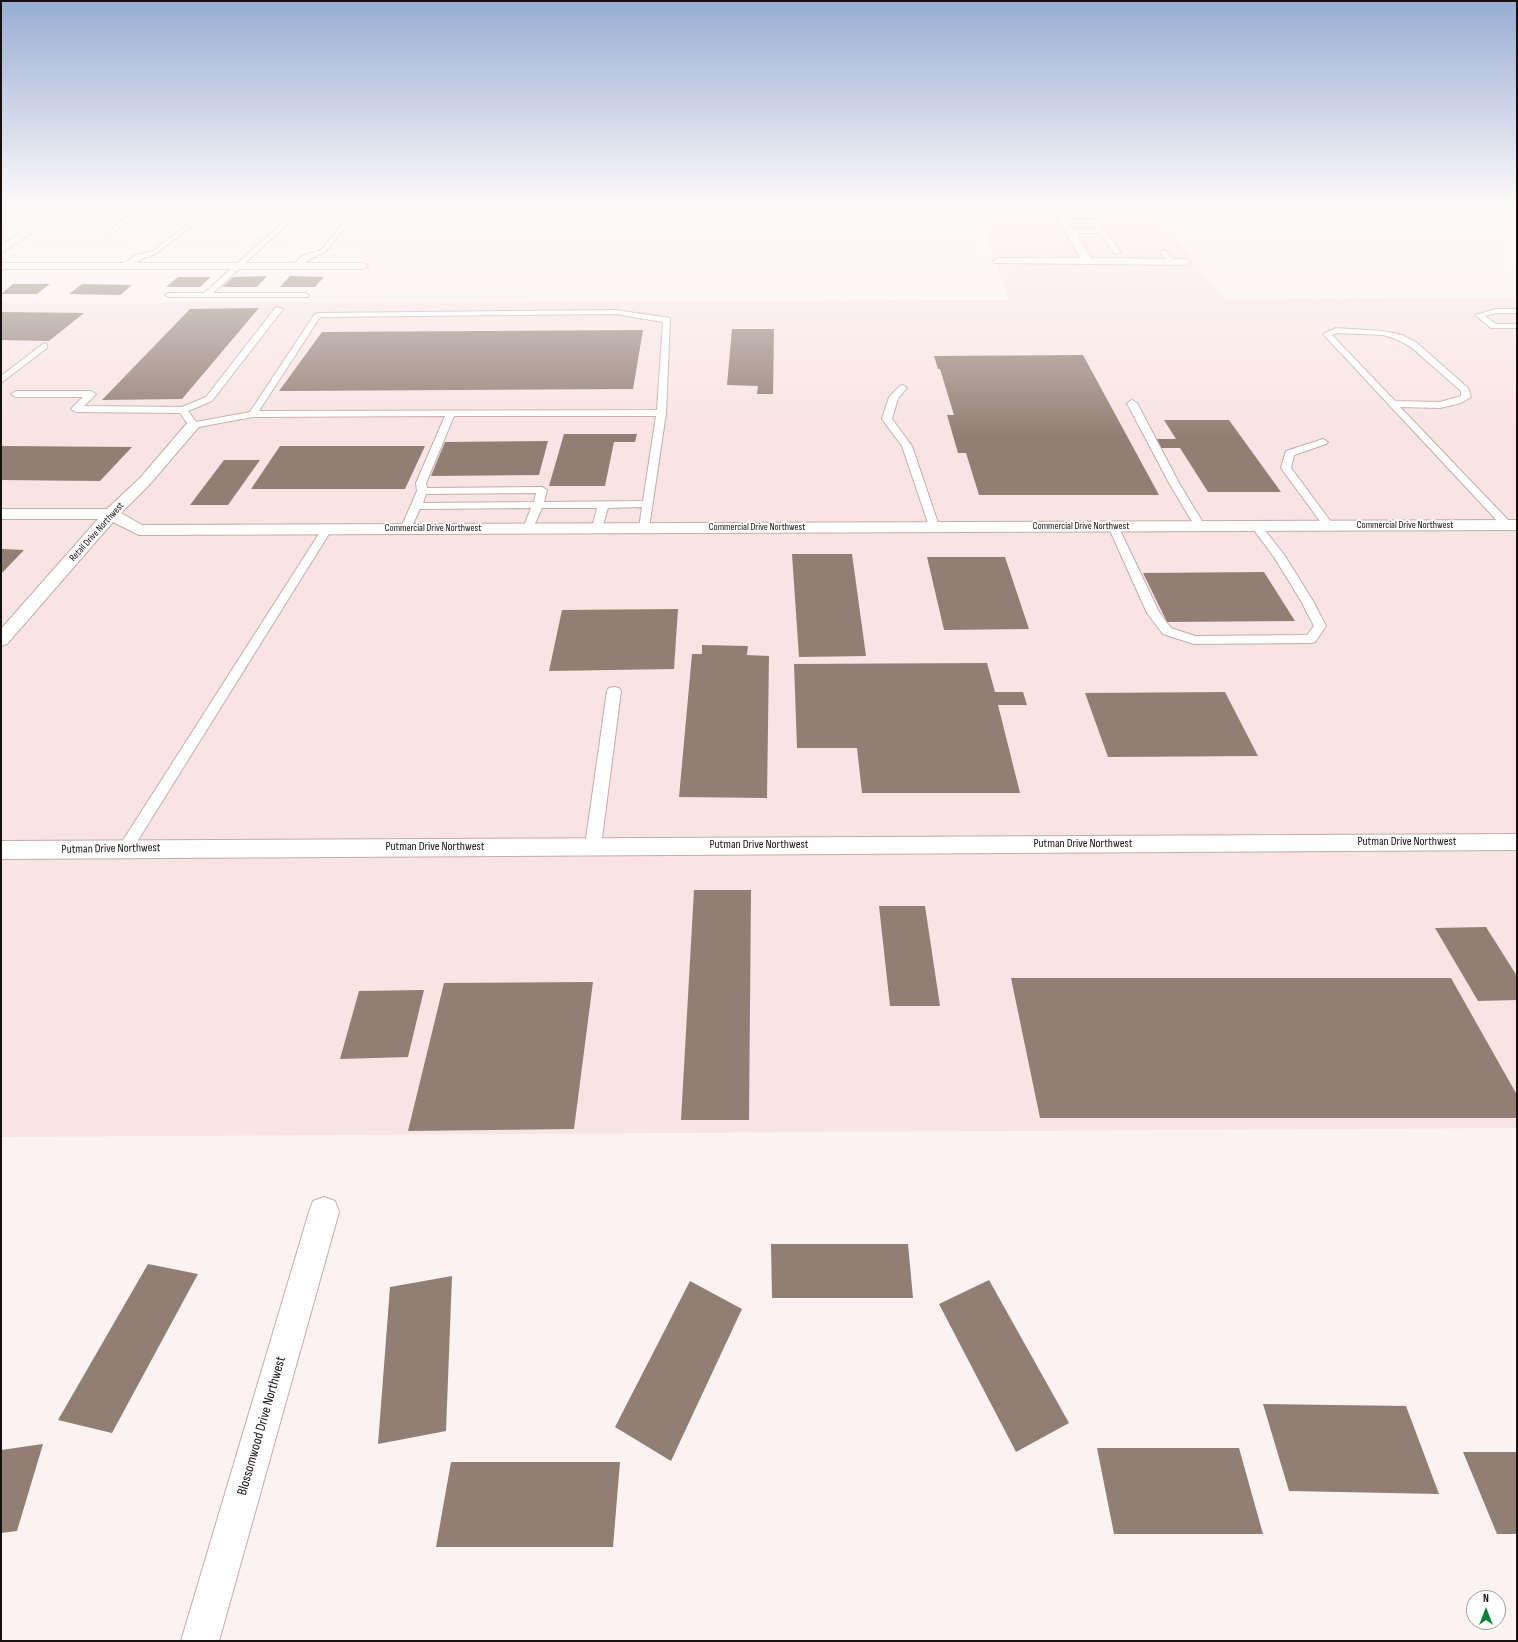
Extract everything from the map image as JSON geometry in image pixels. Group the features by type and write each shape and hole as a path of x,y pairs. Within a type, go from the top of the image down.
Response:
{"street":[{"name":"Retail Drive Northwest","path":"1,640 111,514 145,481 193,425"},
{"name":"Commercial Drive Northwest","path":"1,514 111,514 139,530 1512,525"},
{"name":"Putman Drive Northwest","path":"1,850 1517,842"},
{"name":"Blossomwood Drive Northwest","path":"200,1641 324,1212"}],"lane":[{"path":"206,295 219,284"},
{"path":"169,295 305,295"},
{"path":"16,394 91,394 76,409 183,410 209,398 279,309"},
{"path":"1517,311 1496,311 1479,314 1494,326 1517,326"},
{"path":"253,414 318,316 615,312 667,320 661,413 644,528"},
{"path":"1392,404 1440,405 1458,401 1466,397 1465,390 1424,352 1399,337 1382,333 1349,330 1336,330 1327,334 1392,404 1512,525"},
{"path":"1,380 44,346"},
{"path":"903,388 894,397 888,418 907,446 934,526"},
{"path":"1132,403 1174,483 1200,526"},
{"path":"183,410 193,425 253,414 661,413"},
{"path":"406,528 422,491 421,483 451,413"},
{"path":"1323,442 1289,453 1286,468 1329,526"},
{"path":"422,491 542,490 538,505 528,528"},
{"path":"416,506 648,504"},
{"path":"597,528 603,505"},
{"path":"1113,526 1153,613 1167,631 1194,640 1311,639 1320,626 1280,556 1256,526"},
{"path":"126,849 327,529"},
{"path":"593,846 614,691"}],"shaded area":[{"path":"1004,284 1212,284 1225,299 1517,298 1517,1128 1,1137 1,303 1009,300"}],"building":[{"path":"13,284 50,284 37,294 1,294"},
{"path":"82,284 132,285 120,295 69,294"},
{"path":"170,284 204,284 200,287 166,287"},
{"path":"226,284 260,284 257,287 222,287"},
{"path":"283,284 318,284 315,287 280,287"},
{"path":"259,308 182,399 102,400 190,309"},
{"path":"1,312 84,313 49,341 1,340"},
{"path":"732,329 774,329 773,394 757,394 758,386 727,385"},
{"path":"643,330 633,389 279,391 322,332"},
{"path":"1083,355 1159,495 979,495 966,453 958,453 947,415 954,415 940,369 938,369 934,356"},
{"path":"1164,420 1229,420 1281,492 1208,492 1180,448 1160,448 1155,439 1176,439"},
{"path":"564,434 637,434 635,442 614,442 605,486 549,486"},
{"path":"548,441 539,475 431,476 445,442"},
{"path":"1,446 132,447 100,481 1,480"},
{"path":"280,446 425,446 405,489 251,489"},
{"path":"224,460 260,460 228,505 190,505"},
{"path":"1,549 24,550 1,574"},
{"path":"792,554 852,554 866,656 799,657"},
{"path":"927,557 1005,557 1029,629 944,630"},
{"path":"1264,572 1295,621 1167,622 1143,573"},
{"path":"678,609 674,669 549,671 562,610"},
{"path":"702,645 748,646 747,655 769,656 767,798 679,797 692,654 702,654"},
{"path":"987,663 995,692 1023,692 1027,705 998,705 1020,793 862,793 857,748 797,748 794,664"},
{"path":"1225,692 1258,756 1108,757 1085,693"},
{"path":"694,890 751,890 749,1120 681,1120"},
{"path":"879,906 925,906 940,1006 890,1006"},
{"path":"1486,927 1517,976 1517,1000 1478,1001 1435,928"},
{"path":"1011,978 1451,978 1517,1095 1517,1118 1040,1118"},
{"path":"593,982 574,1129 408,1131 444,983"},
{"path":"424,990 408,1057 340,1059 359,991"},
{"path":"771,1244 908,1244 913,1298 772,1298"},
{"path":"148,1264 198,1274 112,1433 58,1420"},
{"path":"452,1276 446,1431 378,1444 390,1287"},
{"path":"989,1280 1069,1423 1016,1452 939,1304"},
{"path":"690,1281 742,1309 671,1461 615,1427"},
{"path":"1263,1404 1406,1406 1439,1494 1289,1491"},
{"path":"43,1444 17,1531 1,1533 1,1450"},
{"path":"1097,1448 1239,1448 1263,1534 1114,1534"},
{"path":"1463,1452 1517,1452 1517,1534 1497,1534"},
{"path":"451,1462 620,1462 613,1547 436,1547"}]}
